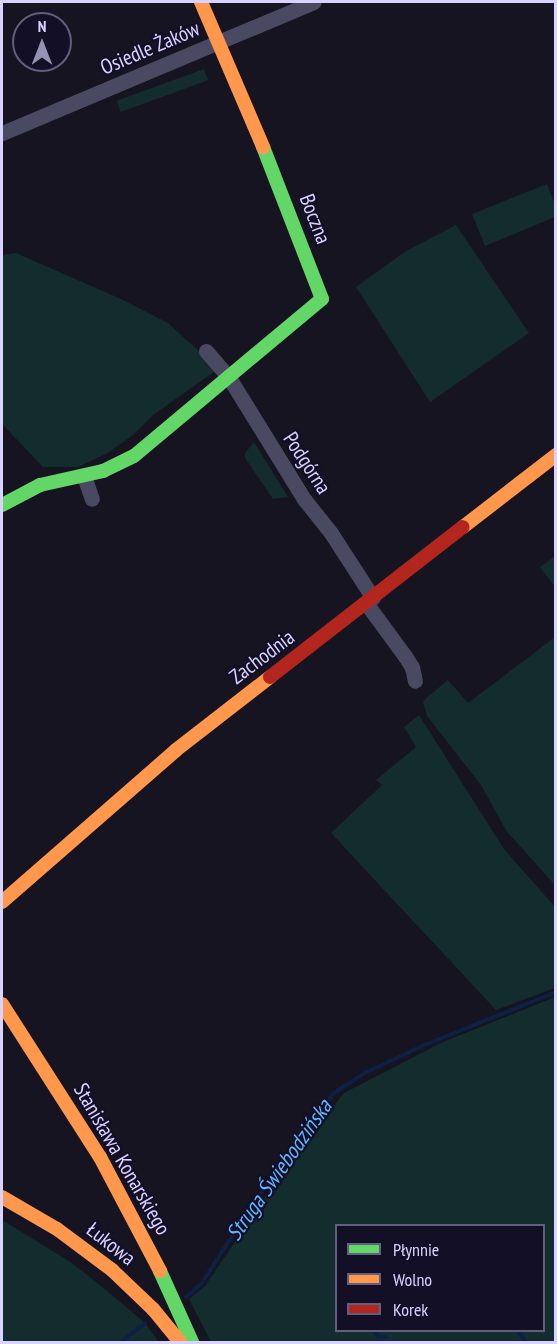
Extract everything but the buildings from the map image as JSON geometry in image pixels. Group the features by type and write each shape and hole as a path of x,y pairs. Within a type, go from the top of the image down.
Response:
{"street":[{"path":"201,2 219,42"},
{"name":"Osiedle Żaków","path":"2,133 314,2"},
{"name":"Boczna","path":"219,42 282,193 322,299 228,376"},
{"name":"Podgórna","path":"206,351 228,376 304,499 331,533 369,601 412,668 415,681"},
{"path":"2,505 40,485 115,467 156,440 228,376"},
{"name":"Zachodnia","path":"2,902 142,778 555,455"},
{"path":"84,476 92,500"},
{"name":"Stanisława Konarskiego","path":"2,1004 100,1156 160,1270 192,1342"},
{"name":"Łukowa","path":"2,1197 57,1229 112,1270 153,1309 180,1342"}],"green space":[{"path":"204,69 208,80 121,112 117,101"},
{"path":"547,184 555,205 555,217 485,246 472,214"},
{"path":"456,225 529,333 430,402 356,287 406,251"},
{"path":"16,253 121,299 168,323 212,363 214,372 153,415 133,435 106,454 78,467 43,467 2,424 2,255"},
{"path":"254,442 288,497 273,499 245,458 245,453"},
{"path":"554,557 556,559 555,587 540,567"},
{"path":"555,637 555,885 507,832 481,785 427,716 423,701 448,680 468,703"},
{"path":"419,715 504,849 555,907 555,988 496,1010 331,833 382,785 376,780 416,747 404,727"},
{"path":"555,997 555,1342 211,1342 189,1299 205,1286 276,1181 344,1093 443,1042"},
{"path":"2,1220 69,1261 100,1285 145,1323 159,1342 2,1342"}],"waterway":[{"name":"Struga Świebodzińska","path":"186,1297 202,1283 250,1208 334,1093 365,1073 422,1046 556,992"},
{"name":"Struga Świebodzińska","path":"121,1342 145,1323"},
{"path":"374,1332 379,1337 386,1337"},
{"path":"518,1332 526,1342"}],"traffic: fast":[{"path":"2,505 40,485 103,471 134,456 322,299 263,147"},
{"path":"160,1271 192,1342"}],"traffic: slow":[{"path":"201,2 263,147"},
{"path":"463,527 556,455"},
{"path":"2,902 176,750 270,677"},
{"path":"2,1004 100,1157 160,1271"},
{"path":"2,1197 57,1229 112,1270 153,1309 180,1342"}],"traffic: jam":[{"path":"270,677 463,527"}]}
